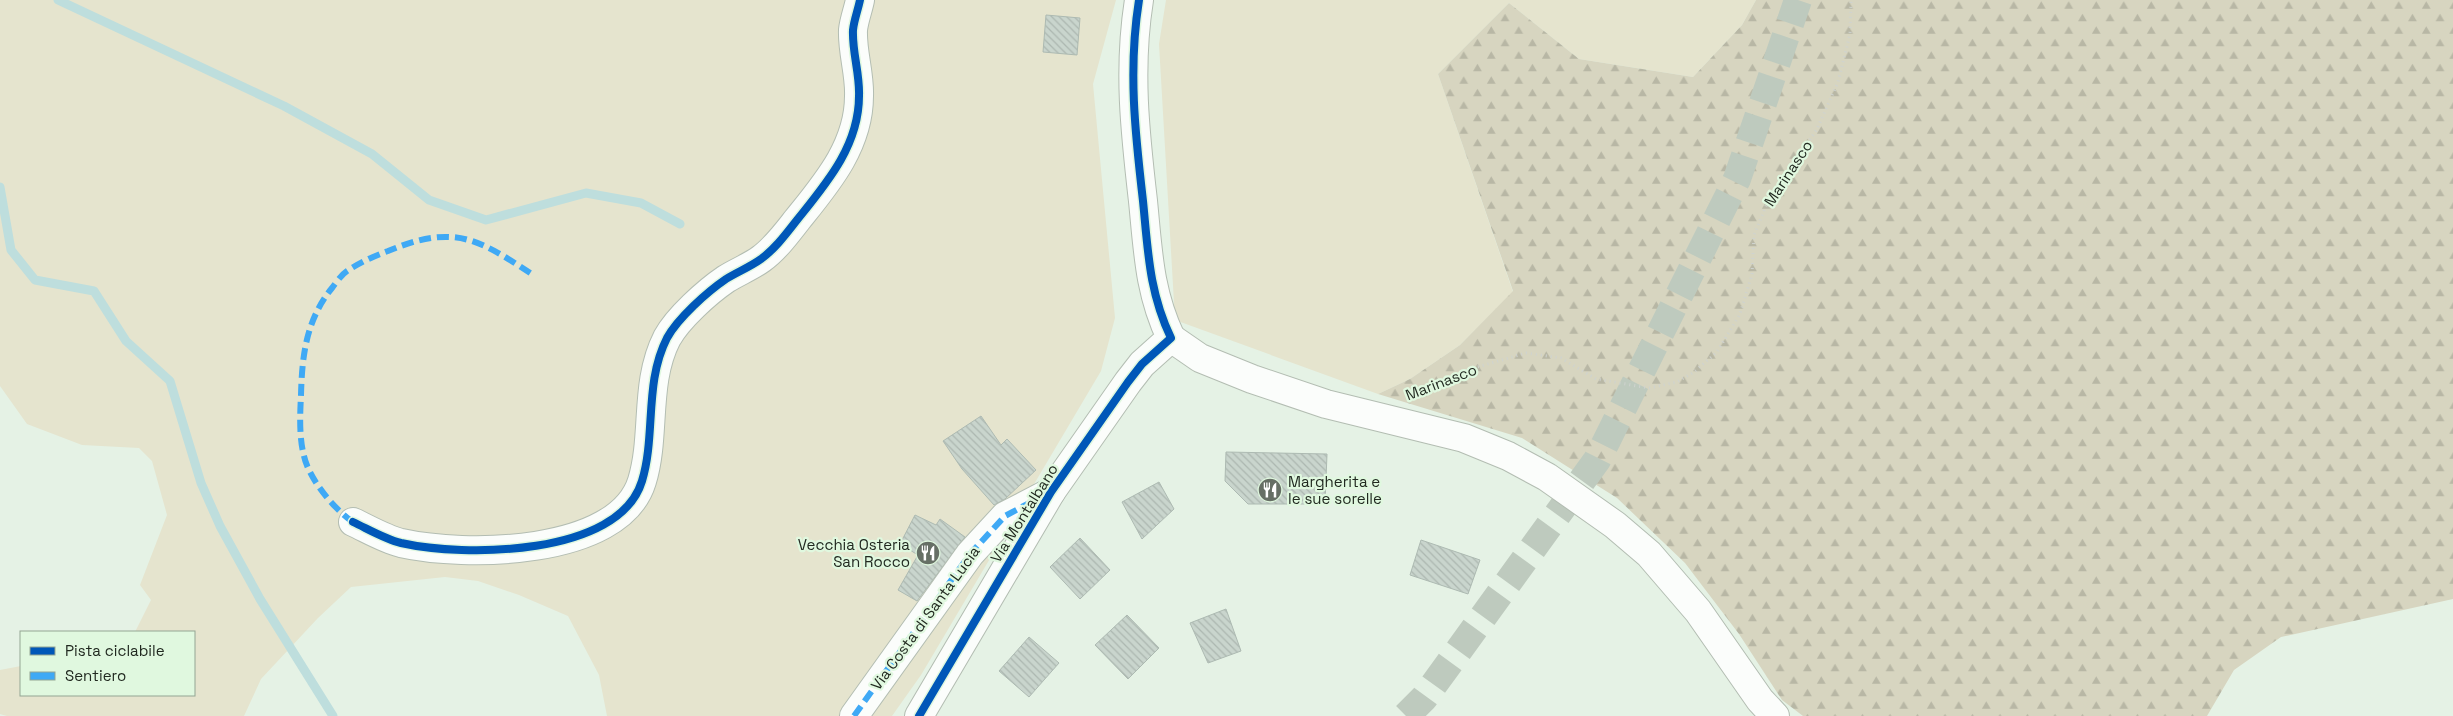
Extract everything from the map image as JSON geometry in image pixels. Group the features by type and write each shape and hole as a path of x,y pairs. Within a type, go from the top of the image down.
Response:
{"street":[{"path":"352,522 400,543 476,551 515,549 554,542 602,527 633,500 642,483 649,452 653,387 659,358 668,337 705,296 726,279 761,259 781,241 839,166 853,131 859,99 853,30 860,0"},
{"path":"1140,0 1133,39 1134,118 1152,285 1160,314 1171,338 1200,358 1252,379 1326,404 1464,438 1508,456 1546,478 1615,525 1650,554 1713,630 1760,700 1775,716"},
{"name":"Via Montalbano","path":"919,716 1051,492 1142,364 1171,338"},
{"name":"Via Costa di Santa Lucia","path":"854,716 970,554 1004,516 1051,492"}],"green space":[{"path":"0,0 1116,0 1093,84 1115,318 1101,371 921,675 892,716 607,716 599,675 568,616 519,595 478,581 445,577 351,587 318,618 261,679 244,716 7,716 0,714 0,670 20,666 20,696 195,696 195,631 136,631 151,600 140,585 167,515 152,461 139,448 82,445 27,424 0,386"},
{"path":"1166,0 1756,0 1742,25 1693,77 1579,59 1509,3 1438,74 1513,292 1460,345 1410,379 1378,394 1175,320 1159,44"},
{"path":"1756,0 2453,0 2453,599 2281,637 2234,670 2207,716 1803,716 1782,700 1739,634 1685,563 1617,498 1522,438 1378,394 1410,379 1460,345 1513,291 1438,74 1509,3 1579,59 1693,77 1742,25"}],"building":[{"path":"1046,15 1080,18 1077,55 1043,52"},
{"path":"981,416 1001,445 1007,439 1036,470 1005,499 994,505 962,469 943,441"},
{"name":"Margherita e le sue sorelle","path":"1226,452 1327,454 1325,504 1248,504 1225,481"},
{"path":"1159,482 1174,509 1142,539 1122,502"},
{"path":"915,515 936,525 940,519 965,537 917,601 898,590 918,555 900,544"},
{"path":"1080,538 1110,570 1080,599 1050,567"},
{"path":"1421,540 1480,560 1468,594 1410,575"},
{"path":"1226,609 1241,651 1208,663 1190,623"},
{"path":"1127,615 1159,648 1128,679 1095,645"},
{"path":"1029,637 1059,663 1029,697 999,671"}],"waterway":[{"path":"58,0 284,106 372,154 429,200 486,220 586,193 641,203 680,224"},
{"path":"0,187 11,250 35,280 94,291 126,341 170,381 201,483 220,526 260,599 333,716"}],"tunnel":[{"path":"1406,716 1424,698 1597,460 1737,179 1798,0"}],"marked path":[{"path":"353,522 323,493 311,474 302,449 300,418 304,352 311,326 323,300 345,273 372,257 411,243 442,237 461,238 483,245 532,274"},
{"path":"854,716 970,554 1005,516 1048,493"}],"cycle path":[{"path":"353,522 401,543 462,550 498,550 536,546 572,538 603,525 628,506 642,481 649,446 655,373 667,338 685,314 710,291 726,279 761,259 776,246 829,178 847,148 858,114 859,88 853,30 860,0"},
{"path":"919,716 1051,492 1142,364 1171,338 1154,288 1148,254 1137,150 1133,76 1139,0"}],"place":[{"name":"Margherita e le sue sorelle","path":"1270,490"},
{"name":"Vecchia Osteria San Rocco","path":"928,553"}]}
